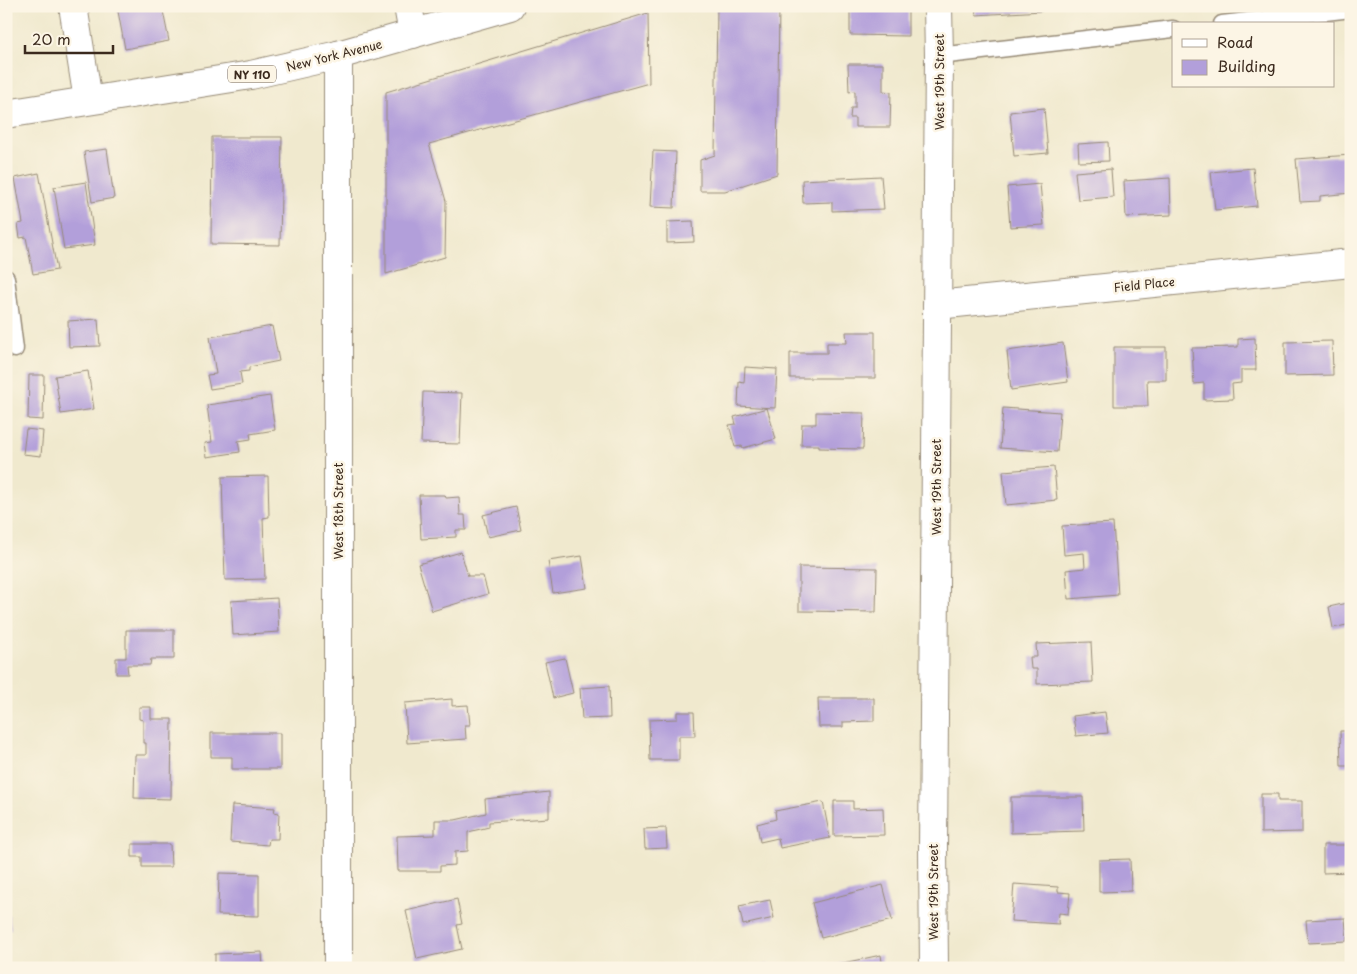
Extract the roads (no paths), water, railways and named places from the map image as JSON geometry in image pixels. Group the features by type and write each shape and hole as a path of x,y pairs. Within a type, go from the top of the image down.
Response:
{"street":[{"path":"73,6 88,100"},
{"path":"408,6 413,34"},
{"name":"New York Avenue","path":"6,114 251,75 338,55 510,6"},
{"name":"West 19th Street","path":"934,968 938,6"},
{"name":"West 18th Street","path":"338,55 338,968"},
{"name":"Field Place","path":"937,305 1351,263"}],"lane":[{"path":"1239,22 1351,9"},
{"path":"939,56 1172,29"},
{"path":"6,278 15,349"}]}
